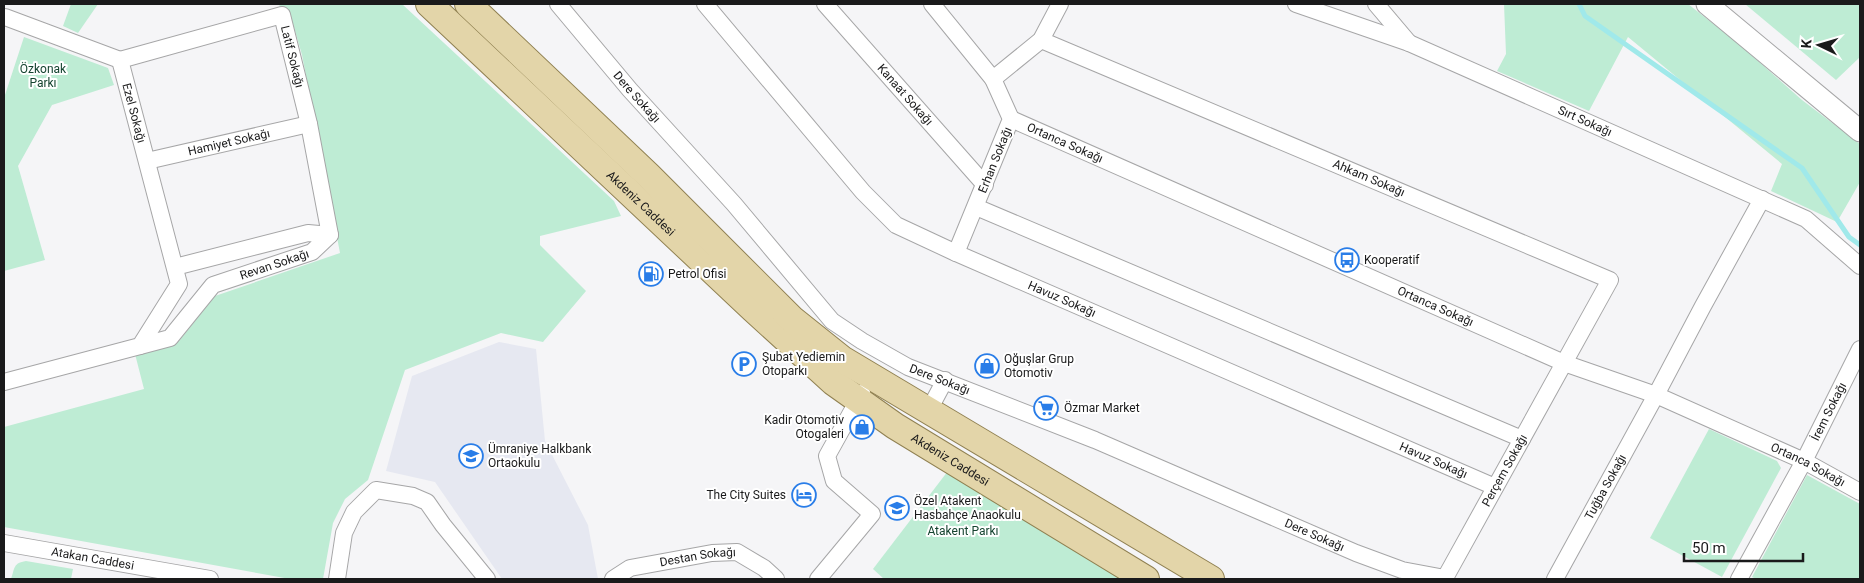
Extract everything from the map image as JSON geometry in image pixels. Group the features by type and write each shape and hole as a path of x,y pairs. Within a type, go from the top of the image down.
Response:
{"main road":[{"name":"Akdeniz Caddesi","path":"429,4 833,382 903,431 1146,579"},
{"name":"Akdeniz Caddesi","path":"468,4 650,176 792,319 842,359 1211,579"}],"street":[{"name":"Dere Sokağı","path":"558,4 630,90 734,204 832,321 862,341 908,367 1095,440 1365,556 1402,570 1445,578"},
{"name":"Havuz Sokağı","path":"705,4 863,192 896,225 956,253 1496,487"},
{"name":"Kanaat Sokağı","path":"825,4 985,185"},
{"path":"932,4 993,78 1041,40 1060,4"},
{"name":"Sırt Sokağı","path":"1296,4 1408,43 1806,219 1860,266"},
{"path":"1376,4 1408,43"},
{"path":"1708,4 1860,131"},
{"path":"6,14 120,60"},
{"name":"Latif Sokağı","path":"120,60 282,15 309,124 330,235"},
{"name":"Ahkam Sokağı","path":"1041,40 1610,280 1564,363"},
{"name":"Ezel Sokağı","path":"120,60 179,284 140,346"},
{"name":"Erhan Sokağı","path":"956,253 1011,119 993,78"},
{"name":"Ortanca Sokağı","path":"1011,119 1564,363 1656,395 1804,461 1860,492"},
{"name":"Hamiyet Sokağı","path":"147,161 309,124"},
{"name":"Tuğba Sokağı","path":"1554,579 1762,199"},
{"path":"976,207 1522,439"},
{"name":"Revan Sokağı","path":"175,267 308,233 330,235"},
{"name":"Revan Sokağı","path":"4,382 170,338 214,284 312,252 330,235"},
{"name":"İrem Sokağı","path":"1739,579 1804,461 1860,349"},
{"name":"Perçem Sokağı","path":"1445,578 1564,363"},
{"path":"818,579 872,514 834,482 827,456 872,376"},
{"path":"929,410 945,380"},
{"path":"337,579 344,533 354,512 376,490 413,496 426,502 487,579"},
{"name":"Atakan Caddesi","path":"4,544 210,579"},
{"name":"Destan Sokağı","path":"613,579 712,553 736,552 764,568 776,579"}],"shaded area":[{"name":"Ümraniye Halkbank Ortaokulu","path":"499,342 536,349 545,441 588,525 598,579 502,579 435,482 386,471 412,376"}],"green space":[{"path":"71,4 98,4 78,33 63,26"},
{"path":"279,4 402,4 614,201 621,216 540,236 540,245 586,291 543,342 501,333 405,370 368,480 345,499 333,523 323,579 290,579 4,527 4,427 144,389 135,354 179,341 215,296 340,253 302,55 289,10 280,7"},
{"path":"1504,4 1688,4 1739,44 1802,100 1860,144 1860,182 1837,222 1771,191 1782,164 1628,37 1589,111 1497,71 1506,54"},
{"path":"1745,4 1860,4 1860,57 1836,80"},
{"name":"Özkonak Parkı","path":"24,37 108,68 114,85 52,105 18,166 45,260 4,271 4,98"},
{"path":"1709,429 1777,461 1781,468 1722,577 1650,538"},
{"name":"Atakent Parkı","path":"951,467 1137,579 884,579 873,569"},
{"path":"1807,475 1860,504 1860,579 1756,579 1752,577"},
{"path":"26,561 73,569 71,579 11,579 17,565"}],"waterway":[{"path":"1579,4 1585,16 1802,168 1849,237 1860,245"}],"place":[{"name":"Kooperatif","path":"1347,260"},
{"name":"Petrol Ofisi","path":"651,274"},
{"name":"Şubat Yediemin Otoparkı","path":"744,364"},
{"name":"Oğuşlar Grup Otomotiv","path":"987,366"},
{"name":"Özmar Market","path":"1046,408"},
{"name":"Kadir Otomotiv Otogaleri","path":"862,427"},
{"name":"Ümraniye Halkbank Ortaokulu","path":"471,456"},
{"name":"The City Suites","path":"804,495"},
{"name":"Özel Atakent Hasbahçe Anaokulu","path":"897,508"}]}
